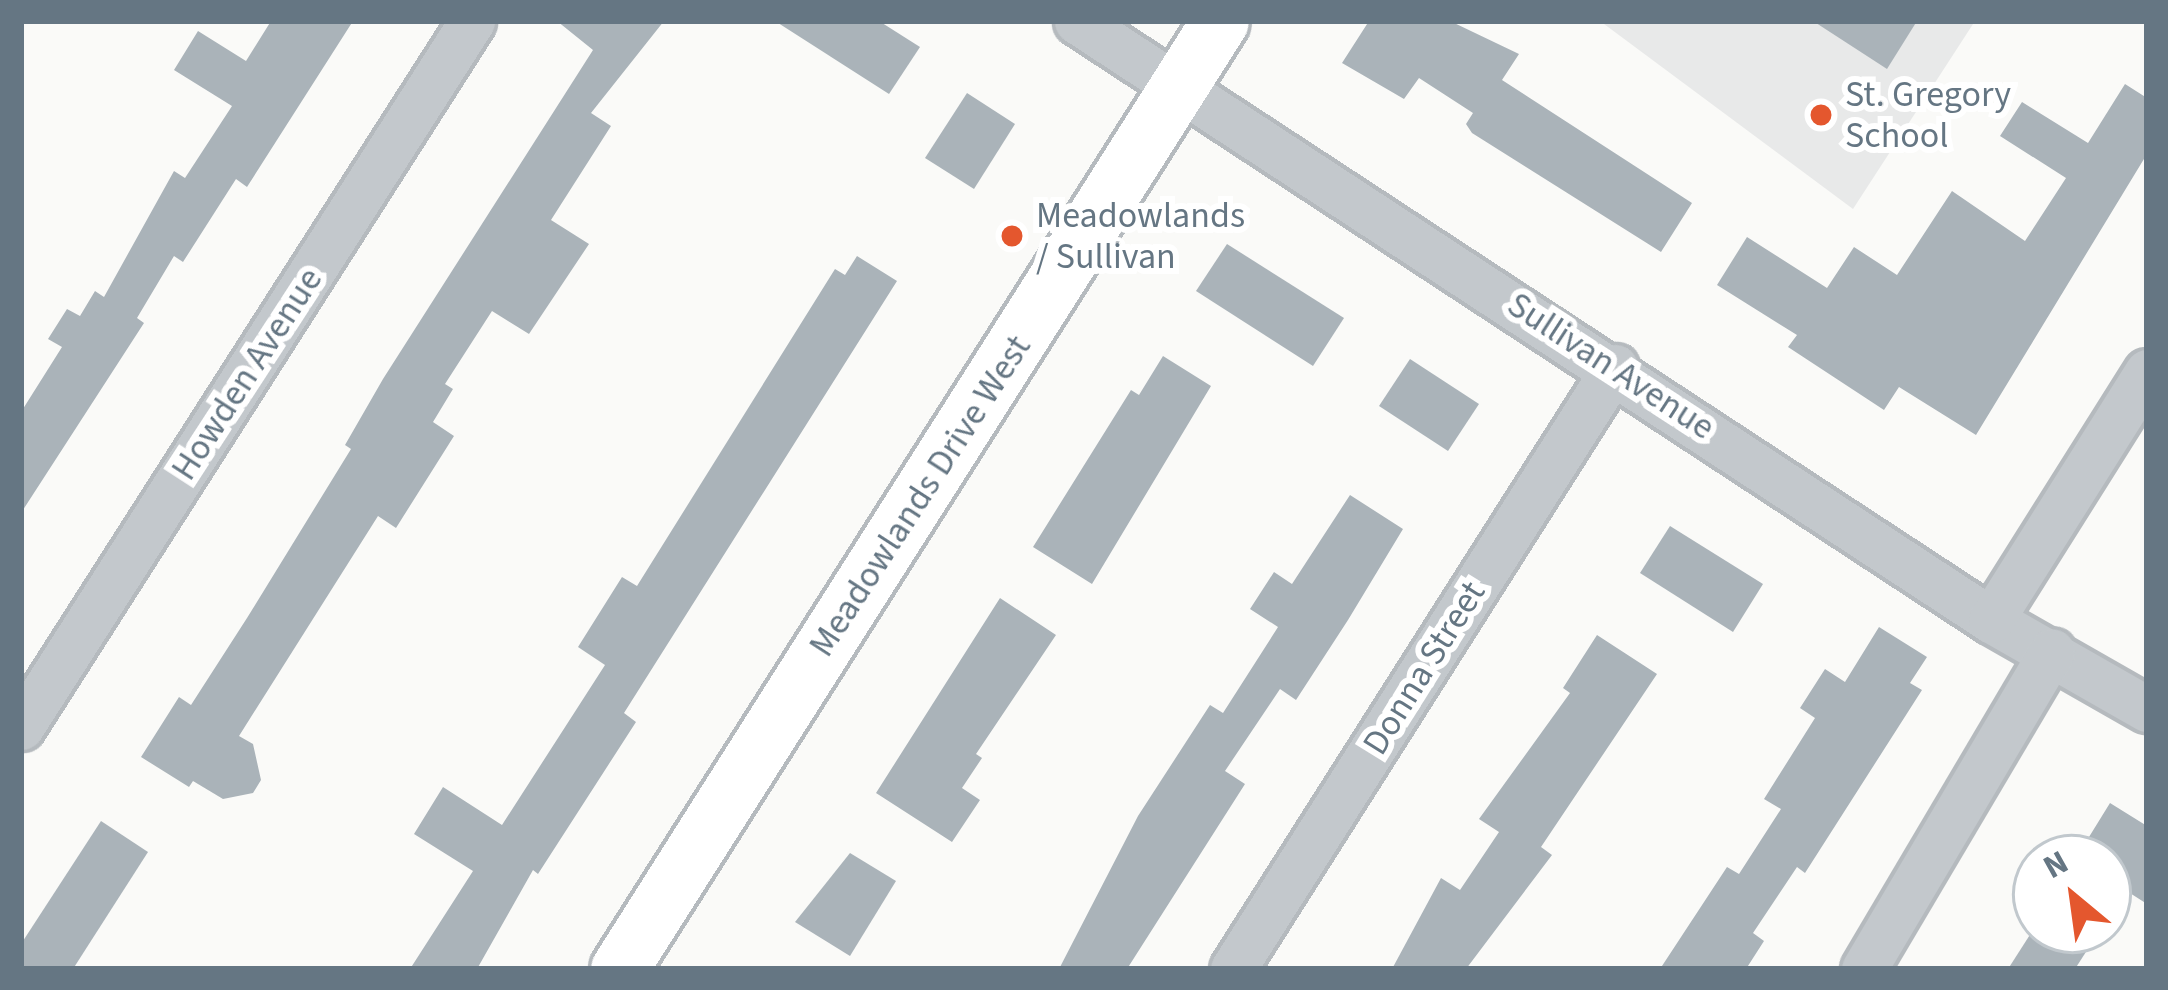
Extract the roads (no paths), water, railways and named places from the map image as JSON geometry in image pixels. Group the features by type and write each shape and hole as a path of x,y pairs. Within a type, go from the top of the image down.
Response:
{"main road":[{"name":"Meadowlands Drive West","path":"619,969 1220,21"}],"street":[{"name":"Howden Avenue","path":"21,727 472,21"},
{"name":"Sullivan Avenue","path":"1077,21 1615,367 1990,620 2052,651 2147,709"},
{"name":"Donna Street","path":"1233,969 1615,367"},
{"path":"1990,620 2147,372"},
{"path":"1864,969 2052,651"}],"place":[{"name":"St. Gregory School","path":"1821,115"},
{"name":"Meadowlands / Sullivan","path":"1012,236"}]}
